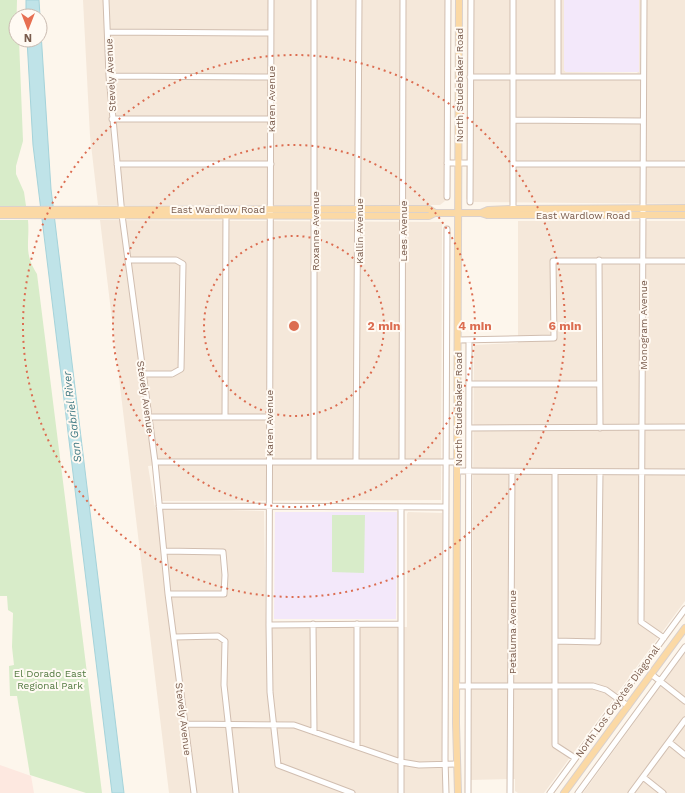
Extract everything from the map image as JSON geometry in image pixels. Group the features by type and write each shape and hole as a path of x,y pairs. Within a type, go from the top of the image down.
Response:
{"main road":[{"name":"North Studebaker Road","path":"458,793 456,764 459,0"},
{"name":"East Wardlow Road","path":"0,215 22,213 122,212 403,212 429,209 435,213 458,213 513,208 685,208"},
{"name":"East Wardlow Road","path":"0,210 22,213"},
{"name":"East Wardlow Road","path":"481,212 487,215 685,216"},
{"name":"North Los Coyotes Diagonal","path":"564,793 685,628"}],"street":[{"name":"Stevely Avenue","path":"106,0 112,119 122,212 155,462 168,594 175,637 184,724 194,793"},
{"name":"Karen Avenue","path":"271,0 269,417 270,692 278,765 352,793"},
{"name":"Roxanne Avenue","path":"314,0 314,462"},
{"name":"Kallin Avenue","path":"356,462 359,212 359,0"},
{"name":"Lees Avenue","path":"402,462 403,0"},
{"name":"North Studebaker Road","path":"447,197 448,0"},
{"name":"North Studebaker Road","path":"470,202 471,0"},
{"path":"513,0 513,215"},
{"path":"558,0 558,77"},
{"name":"Monogram Avenue","path":"644,0 643,472 641,622 664,638"},
{"path":"108,32 271,33"},
{"path":"109,76 270,76"},
{"path":"470,77 643,77"},
{"path":"112,119 271,119"},
{"path":"513,120 643,121"},
{"path":"447,163 470,163"},
{"path":"117,164 271,164"},
{"path":"513,164 685,164"},
{"path":"225,417 226,212"},
{"name":"North Studebaker Road","path":"446,793 447,229"},
{"path":"128,260 176,260 183,264 182,369 177,373 172,374 143,374"},
{"path":"599,260 600,428"},
{"path":"458,340 554,338 553,261 685,261"},
{"name":"North Studebaker Road","path":"468,793 469,340"},
{"path":"469,384 600,384"},
{"path":"149,417 269,417"},
{"path":"469,428 685,427"},
{"path":"155,462 458,462"},
{"path":"458,471 685,472"},
{"name":"Petaluma Avenue","path":"510,793 512,685 512,472"},
{"path":"555,472 555,745 575,758"},
{"path":"555,641 598,642 600,472"},
{"path":"159,506 446,507"},
{"path":"401,507 401,793"},
{"path":"164,551 223,552 225,575 224,594 168,594"},
{"name":"North Los Coyotes Diagonal","path":"550,793 685,609"},
{"path":"313,624 314,732"},
{"path":"357,624 357,746"},
{"path":"269,625 400,624"},
{"path":"175,637 218,636 224,641 224,685 230,725 236,793"},
{"path":"578,793 685,647"},
{"path":"651,674 685,700"},
{"path":"457,686 555,685 600,687 628,706"},
{"path":"631,793 685,720"},
{"path":"184,724 294,725 401,762 419,765 456,764"},
{"path":"669,742 685,755"},
{"path":"643,777 663,793"}],"shaded area":[{"path":"83,0 448,0 450,197 440,205 98,205 90,136"},
{"path":"467,0 564,0 564,70 566,72 637,73 639,71 639,0 685,0 685,204 475,202 466,199"},
{"path":"564,0 639,0 639,72 566,72 564,70"},
{"path":"100,220 442,222 441,500 162,501 158,465 148,466 155,508 264,511 266,627 407,627 407,514 408,512 442,513 445,793 169,793"},
{"path":"518,221 685,221 685,601 544,793 518,793 515,791 515,779 471,780 474,345 518,343"},
{"path":"275,512 397,512 396,619 274,619"},
{"path":"685,653 685,793 583,793 668,676"},
{"path":"0,765 31,776 34,793 0,793"}],"green space":[{"path":"0,0 17,0 17,8 8,8 8,48 19,48 23,141 16,166 16,174 24,192 26,206 0,206"},
{"name":"El Dorado East Regional Park","path":"0,220 28,220 28,247 30,260 37,274 102,793 86,793 30,775 17,696 10,696 9,666 14,665 12,647 13,613 8,610 7,596 0,596"},
{"path":"332,515 365,515 364,573 332,572"}],"water":[{"path":"26,0 39,0 40,8 26,8"},
{"name":"San Gabriel River","path":"27,48 42,48 51,189 124,793 112,793 33,145"}]}
